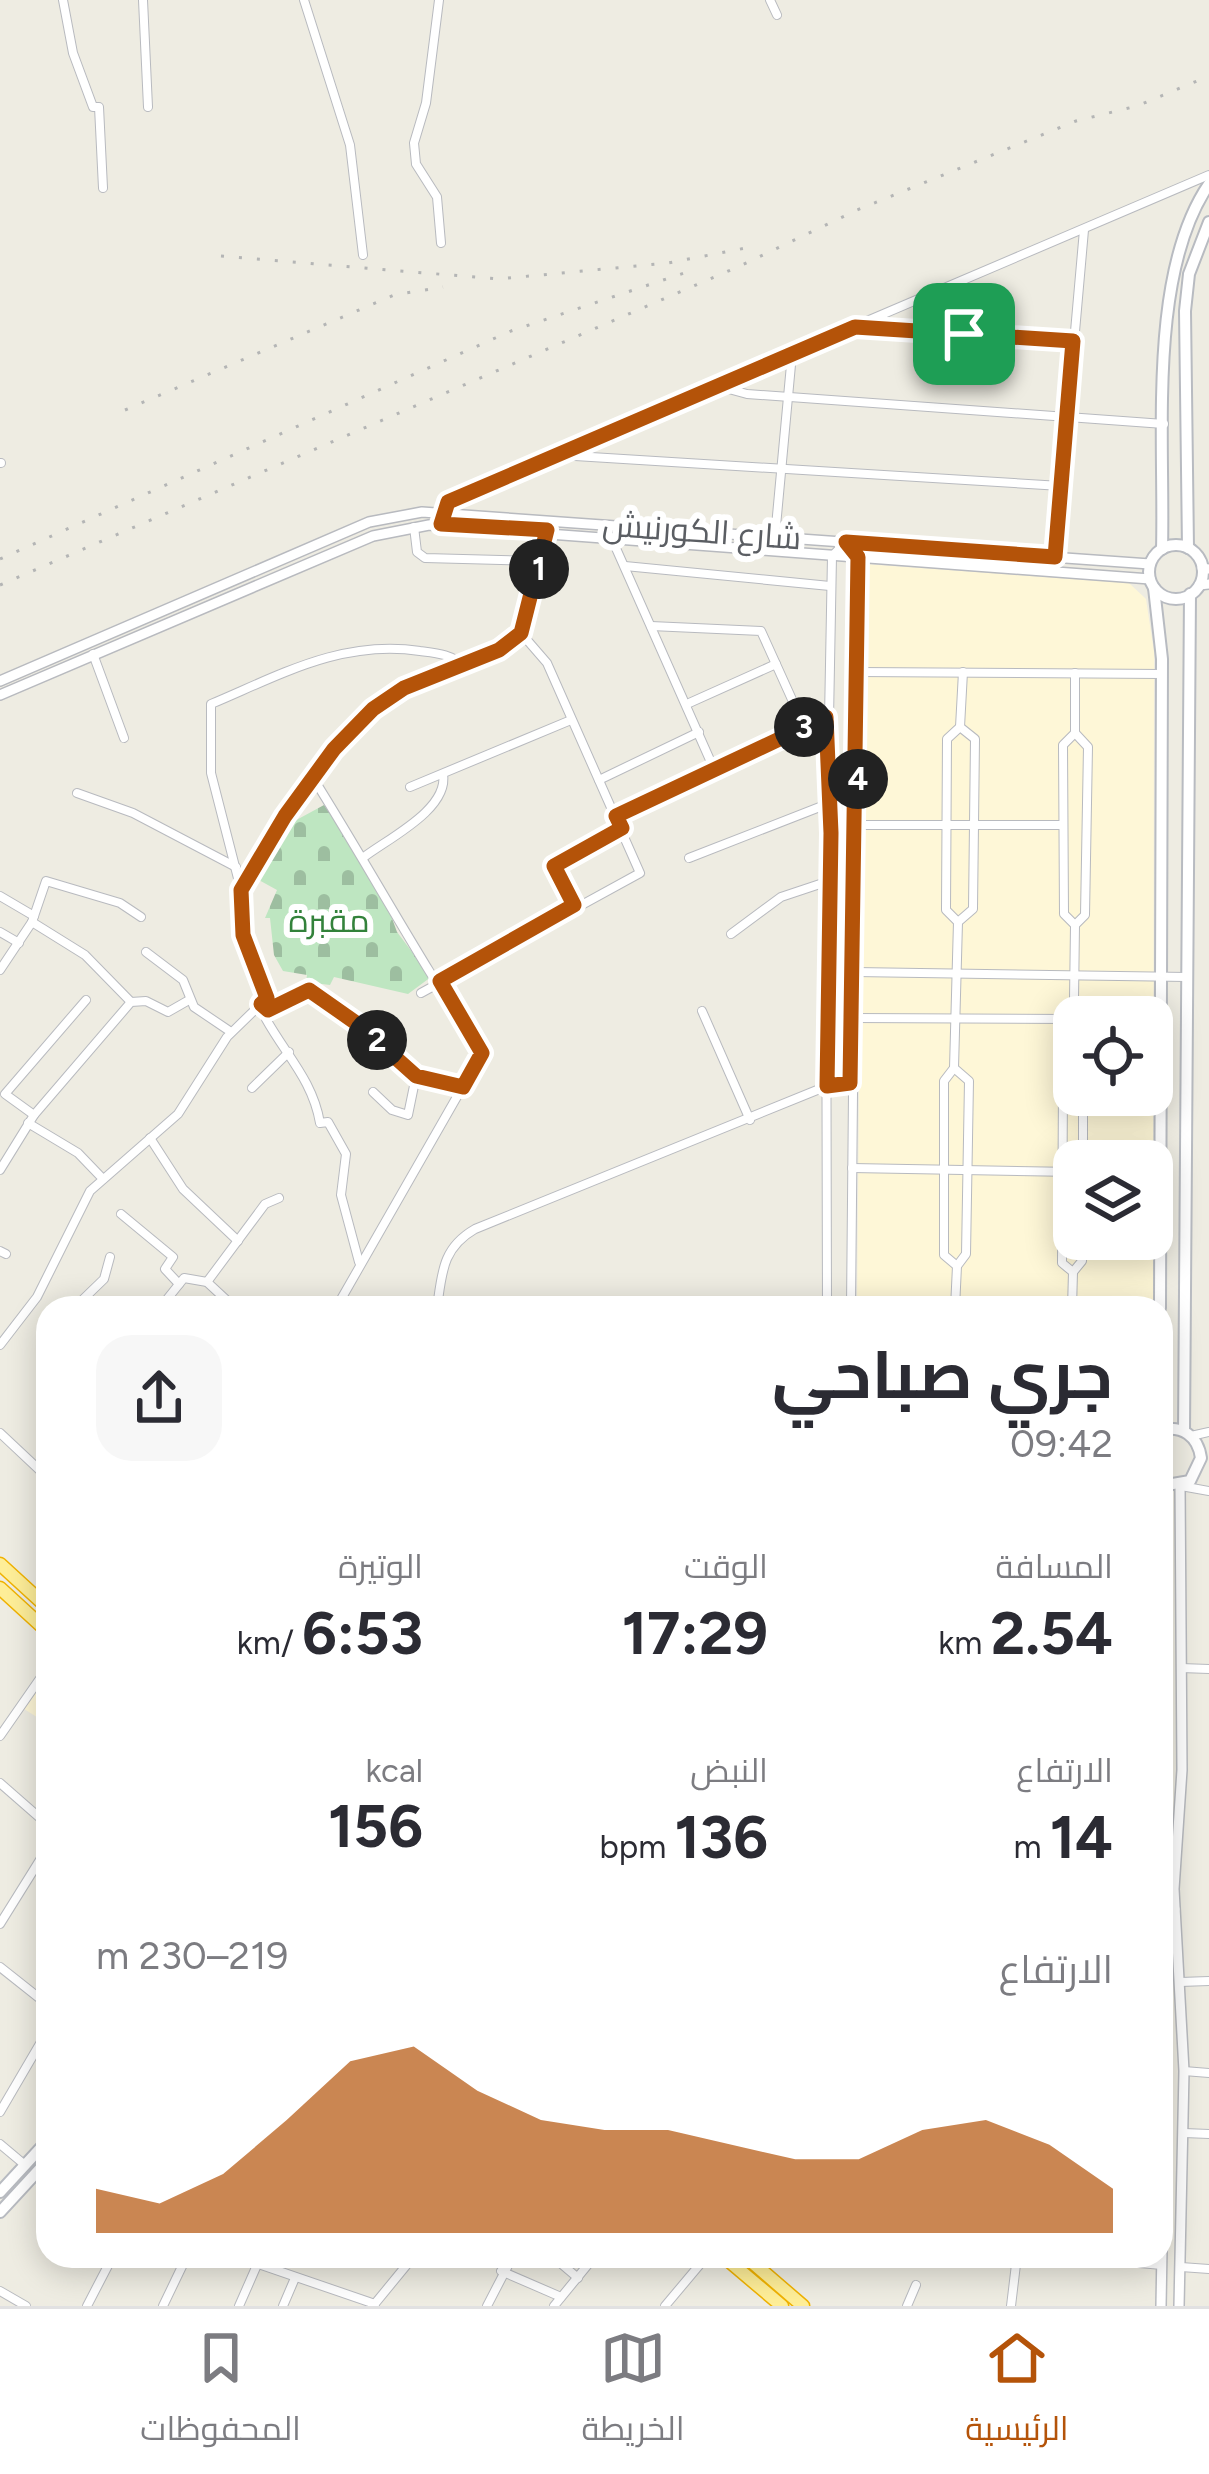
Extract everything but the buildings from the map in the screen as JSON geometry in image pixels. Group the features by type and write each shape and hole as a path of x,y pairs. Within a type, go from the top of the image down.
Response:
{"highway":[{"path":"0,1564 36,1597"},
{"path":"5,1593 36,1621"},
{"path":"737,2268 782,2306"},
{"path":"759,2268 803,2306"}],"main road":[{"path":"1159,996 1162,674 1150,564 1162,549 1170,283 1186,228 1209,180"},
{"path":"1187,1433 1186,977 1199,588 1206,569 1189,548 1185,311 1189,274 1209,222"},
{"path":"1162,549 1189,548"},
{"path":"1152,584 1171,598 1199,588"},
{"path":"1157,1116 1160,1296"},
{"path":"1173,1431 1187,1433 1204,1450 1203,1472 1173,1486"},
{"path":"0,2192 36,2173"},
{"path":"0,2212 36,2173"}],"street":[{"path":"63,0 73,52 93,107 99,107 103,188"},
{"path":"143,0 148,107"},
{"path":"304,0 350,145 363,255"},
{"path":"439,0 414,155 436,197 440,243"},
{"path":"770,0 777,15"},
{"path":"441,524 442,511 457,496 1209,180"},
{"path":"1055,557 1084,229"},
{"path":"855,327 1073,341"},
{"path":"775,537 792,354"},
{"path":"721,387 788,397 1165,424"},
{"path":"558,455 1061,486"},
{"name":"شارع الكورنيش","path":"0,681 369,522 442,511 1150,564"},
{"name":"شارع الكورنيش","path":"0,694 374,536 441,524 1152,584"},
{"path":"414,527 417,552 424,558 541,560"},
{"path":"241,890 285,816 334,749 373,709 404,688 464,666 521,633 547,530"},
{"path":"610,536 714,770"},
{"path":"827,1296 830,803 826,717 832,556 846,542 858,557 850,1296"},
{"path":"624,566 830,586"},
{"path":"651,626 761,631 804,727"},
{"path":"421,993 574,905 640,873 547,663 521,633"},
{"path":"359,1263 341,1196 346,1154 328,1122 320,1124 301,1066 266,1019 267,998 243,935 241,890 211,773 211,704 349,650 400,648 453,657 464,666"},
{"path":"93,654 124,738"},
{"path":"687,704 776,664"},
{"path":"856,672 1162,674"},
{"path":"957,1266 944,1255 944,1081 955,1068 958,922 946,910 947,739 960,727 963,673"},
{"path":"1074,996 1075,925 1085,915 1088,747 1075,733 1075,673"},
{"path":"616,816 826,717"},
{"path":"410,787 571,720"},
{"path":"958,922 973,909 975,740 960,727"},
{"path":"599,780 699,732"},
{"path":"1075,733 1063,745 1064,914 1075,925"},
{"path":"364,857 438,801 445,787 442,774"},
{"path":"315,781 385,888 401,930 440,981 482,1053 341,1296"},
{"path":"77,794 133,813 236,868"},
{"path":"688,858 830,803"},
{"path":"858,825 1063,825"},
{"path":"574,905 554,866 622,828"},
{"path":"0,970 33,919 46,881 56,880 120,902 140,917"},
{"path":"731,934 782,897 826,882"},
{"path":"0,896 85,955 131,1002"},
{"path":"0,932 19,943"},
{"path":"146,952 183,980 189,1000 231,1032"},
{"path":"855,972 1186,977"},
{"path":"37,1296 89,1191 178,1114 231,1032 264,1007 309,990 359,1025 416,1076 463,1087"},
{"path":"86,1000 5,1094 103,1179"},
{"path":"0,1170 31,1119 131,1002 146,1001 168,1012 189,1000"},
{"path":"701,1012 750,1120"},
{"path":"854,1018 1053,1019"},
{"path":"252,1088 289,1052"},
{"path":"955,1068 969,1081 966,1254 957,1266 956,1296"},
{"path":"373,1092 392,1110 408,1115 416,1076"},
{"path":"439,1296 444,1258 465,1235 827,1086 850,1083"},
{"path":"150,1138 183,1189 238,1241"},
{"path":"852,1168 1053,1172"},
{"path":"207,1282 265,1204 279,1198"},
{"path":"122,1214 172,1257 166,1269 179,1284"},
{"path":"86,1296 104,1279 110,1257"},
{"path":"1062,1260 1073,1272"},
{"path":"1072,1296 1073,1272 1082,1260"},
{"path":"170,1296 184,1278 207,1282 222,1296"},
{"path":"0,1345 36,1298"},
{"path":"1187,1433 1209,1432"},
{"path":"0,1433 36,1467"},
{"path":"1173,1904 1181,1668 1180,1486 1209,1491"},
{"path":"0,1612 5,1593"},
{"path":"1181,1668 1209,1669"},
{"path":"0,1736 36,1684"},
{"path":"0,1783 36,1814"},
{"path":"0,1924 36,1866"},
{"path":"1174,1889 1184,2072 1179,2306"},
{"path":"0,1967 36,1996"},
{"path":"1180,1982 1209,1982"},
{"path":"0,2112 36,2050"},
{"path":"1184,2072 1209,2073"},
{"path":"1184,2133 1209,2134"},
{"path":"0,2144 36,2171"},
{"path":"1180,2267 1209,2269"},
{"path":"87,2306 107,2268"},
{"path":"163,2306 181,2268"},
{"path":"239,2306 256,2268"},
{"path":"274,2268 374,2305 404,2268"},
{"path":"487,2306 503,2268"},
{"path":"566,2268 578,2278"},
{"path":"554,2306 586,2268"},
{"path":"665,2306 697,2268"},
{"path":"1011,2306 1016,2268"},
{"path":"1161,2306 1162,2268"},
{"path":"501,2271 561,2297"},
{"path":"283,2306 295,2278"},
{"path":"907,2306 916,2285"},
{"path":"0,2291 20,2304"}],"shaded area":[{"path":"864,564 1129,583 1146,599 1154,652 1153,996 1053,996 1053,1116 1153,1116 1153,1140 1053,1140 1053,1260 1153,1260 1153,1296 857,1296"},
{"path":"36,1692 36,1716 24,1709"}],"green space":[{"name":"مقبرة","path":"324,805 379,883 397,932 431,977 408,994 334,977 330,985 306,982 307,975 283,971 274,955 270,918 265,918 277,890 257,879 289,824"}],"railway":[{"path":"0,585 740,266 857,210 1076,121 1137,106 1209,76"},
{"path":"221,256 498,279 668,263 751,247"},
{"path":"0,559 511,331 696,269"},
{"path":"125,410 394,295 443,287"}],"route":[{"path":"855,327 964,334 1073,341 1055,557 846,542 858,557 858,825 850,1083 827,1086 826,882 831,833 826,717 616,816 622,828 554,866 574,905 440,981 482,1053 463,1087 416,1076 359,1025 309,990 280,1008 268,1010 261,1004 267,998 243,935 241,890 285,816 300,803 334,749 373,709 404,688 499,650 524,626 547,530 441,524 448,502 855,327"}]}
